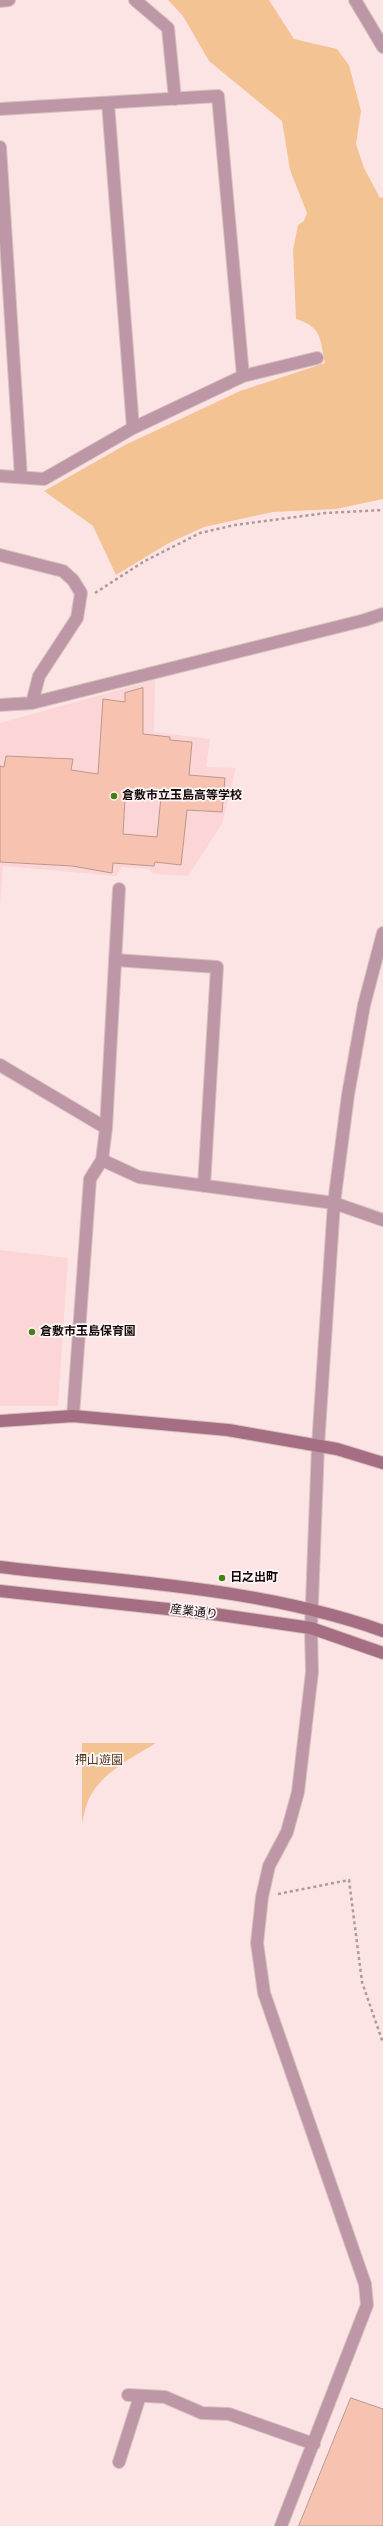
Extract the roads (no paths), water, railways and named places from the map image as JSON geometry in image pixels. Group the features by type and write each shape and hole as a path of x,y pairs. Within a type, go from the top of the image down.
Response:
{"street":[{"path":"0,1 9,0"},
{"path":"135,0 168,28 175,99"},
{"path":"355,0 383,47"},
{"path":"0,109 218,96 243,376"},
{"path":"108,103 133,428"},
{"path":"0,147 21,477"},
{"path":"0,476 44,479 133,428 243,376 317,358"},
{"path":"0,555 63,570 74,580 81,593 77,618 39,676 32,703"},
{"path":"0,705 32,703 365,620 383,614"},
{"path":"73,1416 90,1179 102,1160 106,1128 119,888"},
{"path":"281,2526 367,2305 365,2284 264,1993 257,1943 262,1897 268,1866 287,1832 298,1792 312,1672 311,1628 318,1446 334,1203 348,1094 364,1005 383,933"},
{"path":"115,960 217,967 204,1186"},
{"path":"0,1065 106,1128"},
{"path":"102,1160 139,1177 334,1203 383,1220"},
{"path":"0,1421 73,1416 228,1430 337,1449 383,1463"},
{"name":"産業通り","path":"0,1567 203,1591 312,1609 383,1631"},
{"name":"産業通り","path":"0,1591 214,1614 311,1628 383,1653"},
{"path":"119,2462 134,2396 165,2397 202,2413 229,2414 314,2444"}],"place":[{"name":"倉敷市立玉島高等学校","path":"114,796"},
{"name":"倉敷市玉島保育園","path":"32,1332"},
{"name":"日之出町","path":"222,1578"}],"park label":[{"name":"押山遊園","path":"99,1761"}]}
